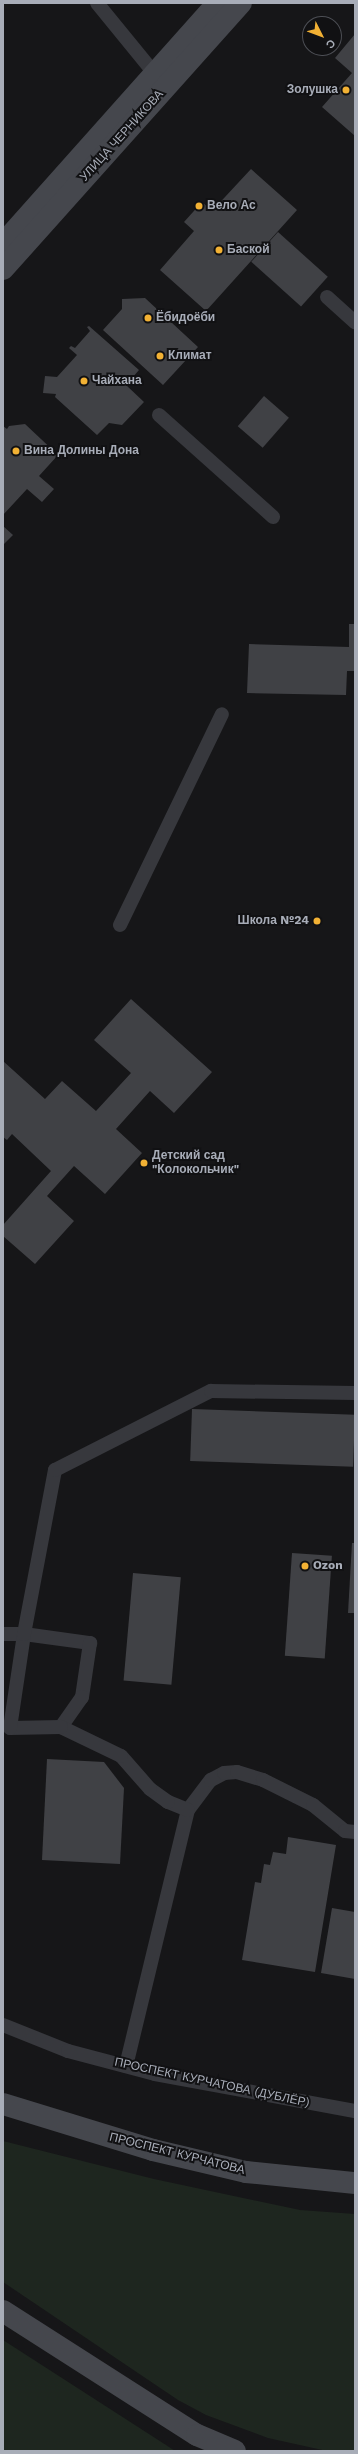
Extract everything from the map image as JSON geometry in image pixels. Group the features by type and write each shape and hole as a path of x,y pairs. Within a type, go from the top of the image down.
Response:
{"street":[{"name":"УЛИЦА ЧЕРНИКОВА","path":"3,244 218,3"},
{"name":"УЛИЦА ЧЕРНИКОВА","path":"3,269 241,3"},
{"name":"ПРОСПЕКТ КУРЧАТОВА","path":"8,2109 153,2150 246,2172 355,2183"},
{"path":"3,2311 197,2435 235,2451"}],"lane":[{"path":"97,3 155,74"},
{"path":"327,297 355,322"},
{"path":"159,415 273,517"},
{"path":"120,925 222,714"},
{"path":"188,1810 168,1802 150,1789 121,1756 61,1727 10,1728 24,1634 55,1470 211,1391 355,1393"},
{"path":"3,1634 24,1634 90,1643 82,1696 61,1727"},
{"path":"126,2066 188,1810 211,1780 224,1773 237,1772 263,1780 313,1805 345,1831 355,1832"},
{"name":"ПРОСПЕКТ КУРЧАТОВА (ДУБЛЁР)","path":"3,2025 68,2051 126,2066 355,2111"}],"shaded area":[{"path":"3,2141 154,2179 300,2210 355,2214 355,2451 327,2451 268,2438 206,2415 178,2400 3,2282"},
{"path":"3,2340 166,2445 175,2451 3,2451"}],"building":[{"name":"Золушка","path":"355,34 355,136 322,107 352,73 335,58 337,56 342,56 342,50"},
{"name":"Баской","path":"251,169 297,210 206,311 160,270 194,231 184,222 202,202 212,211"},
{"path":"278,232 328,277 301,307 251,262"},
{"path":"145,298 198,347 163,385 103,330 122,309 122,299"},
{"path":"89,326 139,370 126,385 144,402 122,425 109,423 97,435 55,397 56,394 43,393 45,376 57,377 77,355 69,348 71,346 75,348 90,331 87,327"},
{"path":"264,396 289,418 263,448 238,426"},
{"path":"25,424 58,455 39,476 54,489 42,502 27,489 3,515 3,426 7,429 9,426"},
{"path":"3,526 13,535 3,545"},
{"path":"349,624 355,624 355,671 347,671 346,695 247,693 249,644 349,647"},
{"path":"131,999 212,1072 174,1113 150,1091 116,1129 142,1153 105,1194 74,1166 47,1196 74,1221 35,1264 3,1236 3,1225 51,1171 12,1134 7,1140 3,1137 3,1061 45,1099 62,1081 96,1111 131,1073 94,1040"},
{"path":"192,1409 355,1415 353,1467 190,1461"},
{"path":"352,1543 355,1543 355,1613 348,1613"},
{"path":"292,1553 332,1556 325,1659 285,1656"},
{"path":"133,1573 181,1577 171,1685 124,1681"},
{"path":"47,1759 104,1762 124,1788 120,1864 42,1860"},
{"path":"288,1837 336,1845 315,1972 242,1960 255,1882 261,1883 264,1864 270,1865 273,1852 286,1854"},
{"path":"332,1908 355,1912 355,1979 321,1973"}],"place":[{"name":"Золушка","path":"346,90"},
{"name":"Вело Ас","path":"199,206"},
{"name":"Баской","path":"219,250"},
{"name":"Ёбидоёби","path":"148,318"},
{"name":"Климат","path":"160,356"},
{"name":"Чайхана","path":"84,381"},
{"name":"Вина Долины Дона","path":"16,451"},
{"name":"Школа №24","path":"317,921"},
{"name":"Детский сад \"Колокольчик\"","path":"144,1163"},
{"name":"Ozon","path":"305,1566"}]}
